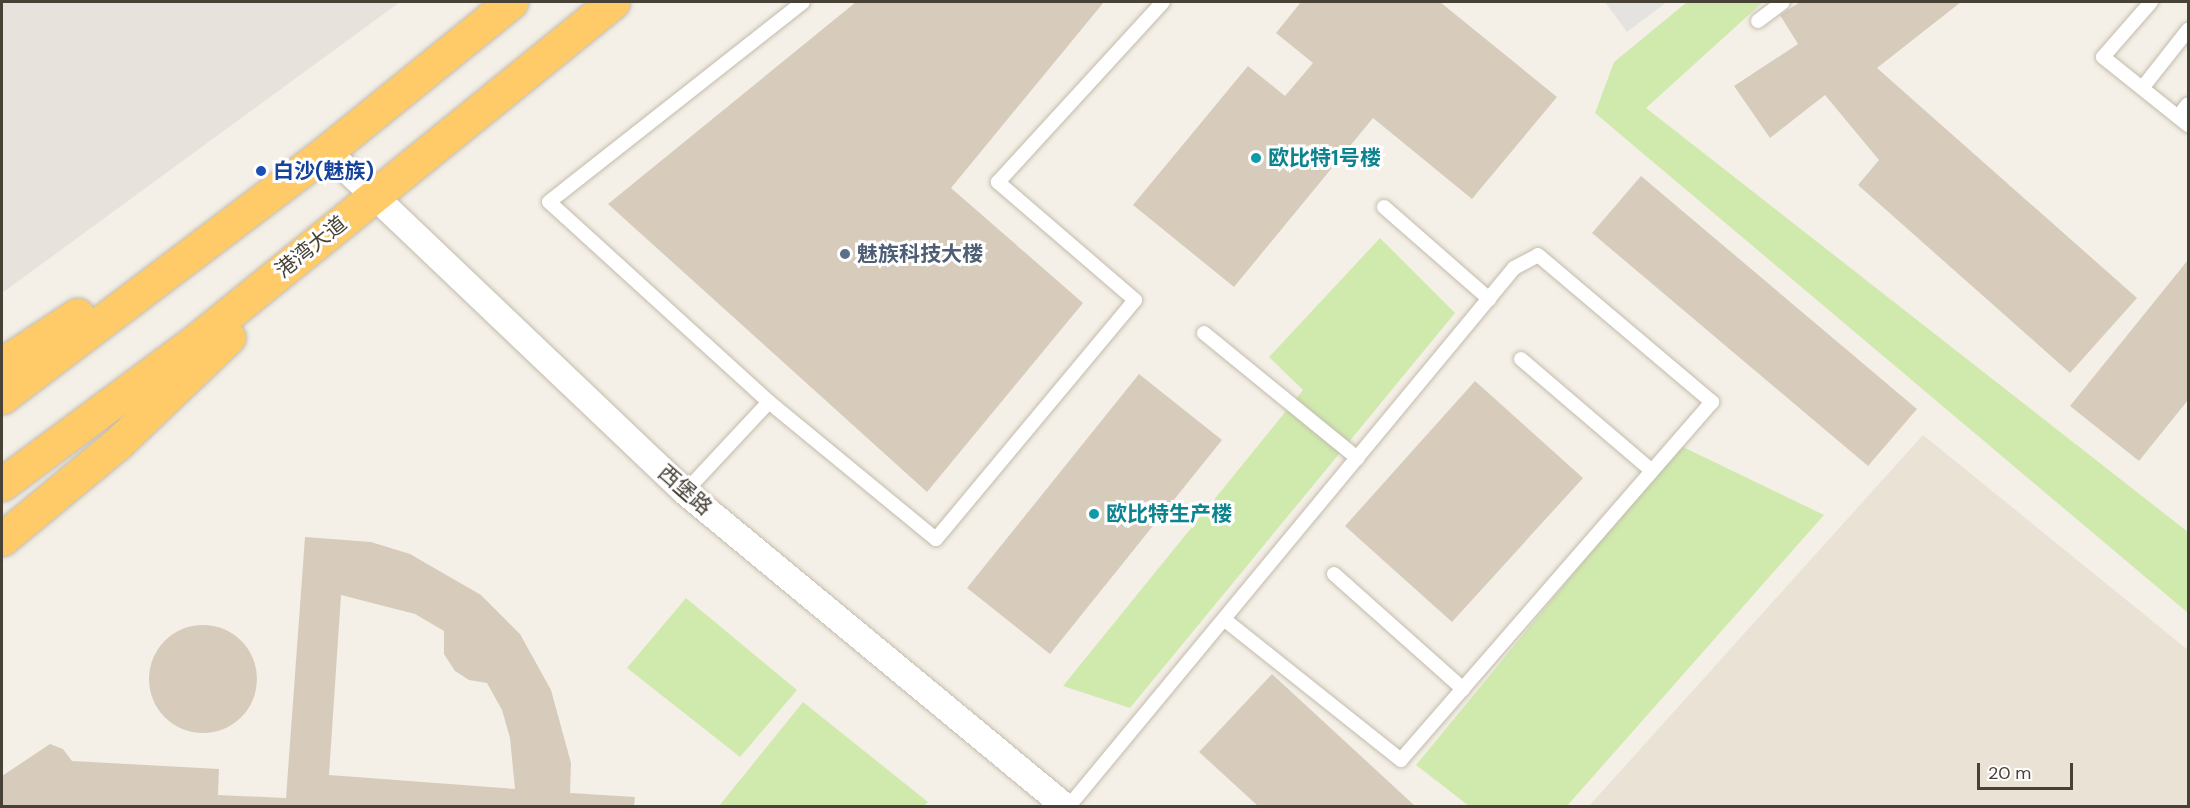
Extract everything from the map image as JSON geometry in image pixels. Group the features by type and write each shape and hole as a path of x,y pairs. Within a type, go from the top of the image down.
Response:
{"highway":[{"path":"2,397 327,151 511,2"},
{"name":"港湾大道","path":"2,484 199,338 613,2"},
{"path":"2,364 327,151"},
{"path":"2,538 142,420 214,352 318,241"}],"street":[{"name":"西堡路","path":"327,151 372,197 686,492 1065,807"}],"lane":[{"path":"803,2 549,202 769,402 936,538 1135,300 998,182 1162,2"},
{"path":"1758,21 1784,2"},
{"path":"2151,2 2103,57 2183,121 2188,104"},
{"path":"2143,87 2188,30"},
{"path":"1384,207 1489,299"},
{"path":"1069,807 1224,619 1357,458 1489,299 1514,268 1538,255 1712,402 1401,760 1224,619"},
{"path":"1204,333 1357,458"},
{"path":"1521,359 1652,471"},
{"path":"686,492 769,402"},
{"path":"1334,574 1463,689"}],"shaded area":[{"path":"2,2 400,2 2,293"},
{"path":"1605,2 1667,2 1627,32"},
{"path":"1923,435 2188,650 2188,806 1589,806"}],"green space":[{"path":"1687,2 1763,2 1646,108 2188,532 2188,613 1595,113 1614,62"},
{"path":"1380,238 1455,313 1130,708 1063,686 1303,390 1269,357"},
{"path":"1679,445 1824,515 1567,806 1469,806 1416,765"},
{"path":"686,598 797,690 740,757 627,668"},
{"path":"803,702 928,802 924,806 719,806"}],"building":[{"name":"魅族科技大楼","path":"856,2 1104,2 951,188 1083,303 927,492 608,204"},
{"name":"欧比特1号楼","path":"1301,2 1440,2 1557,97 1472,199 1373,118 1234,287 1133,205 1248,66 1285,96 1313,63 1276,33"},
{"path":"1800,2 1961,2 1877,68 2137,298 2070,373 1858,185 1879,160 1825,95 1770,138 1734,86 1798,44 1780,15"},
{"path":"1641,176 1917,409 1868,466 1592,233"},
{"path":"2188,260 2188,400 2139,461 2070,406"},
{"name":"欧比特生产楼","path":"1139,374 1222,440 1050,654 967,588"},
{"path":"1475,381 1583,478 1452,622 1345,526"},
{"path":"305,537 371,542 410,554 481,595 520,634 551,690 571,763 570,793 635,797 634,806 2,806 2,776 50,744 63,749 72,761 219,769 218,795 286,798","holes":["341,595 415,614 444,631 444,654 455,671 469,680 487,683 502,710 510,738 515,789 329,775"]},
{"path":"203,625 224,629 241,641 253,658 257,679 253,700 241,717 224,729 203,733 182,729 165,717 153,700 149,679 153,658 165,641 182,629"},
{"path":"1272,674 1415,806 1258,806 1199,752"}],"place":[{"name":"欧比特1号楼","path":"1256,158"},
{"name":"白沙(魅族)","path":"261,171"},
{"name":"魅族科技大楼","path":"845,254"},
{"name":"欧比特生产楼","path":"1094,514"}]}
